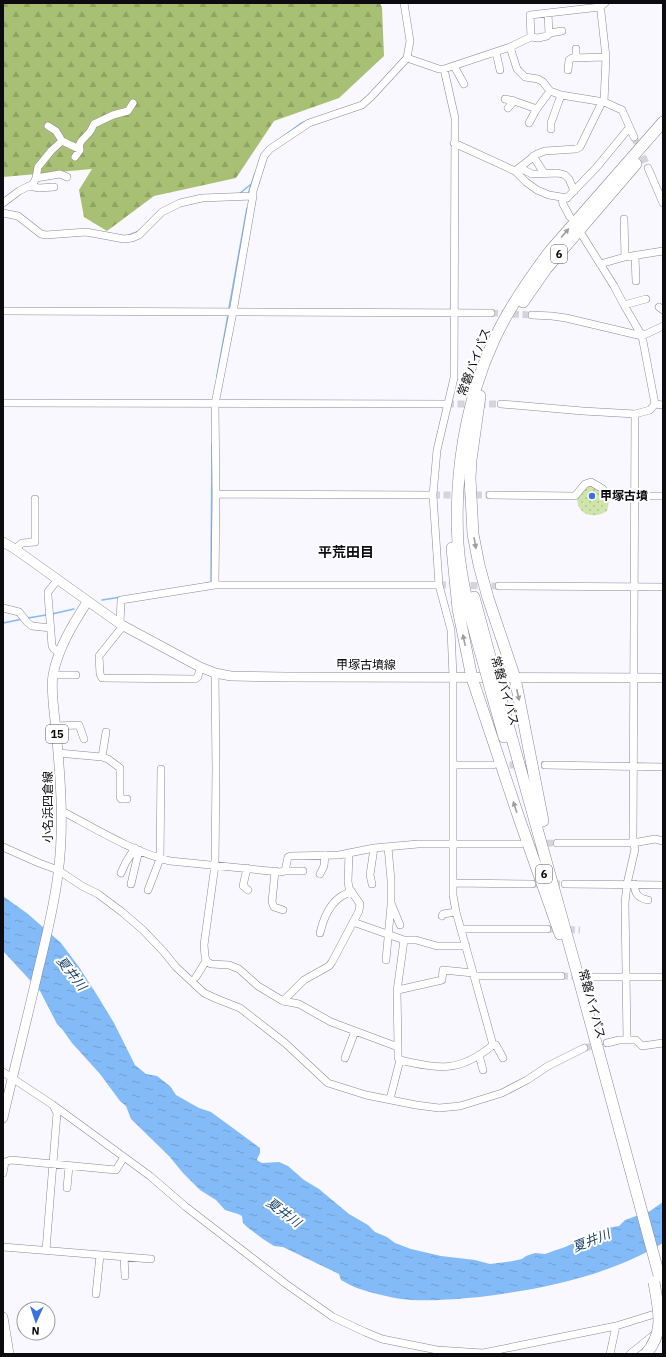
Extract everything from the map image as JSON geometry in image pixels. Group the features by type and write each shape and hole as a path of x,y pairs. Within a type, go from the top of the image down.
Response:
{"highway":[{"name":"常磐バイパス","path":"488,665 472,622 458,545 460,469 464,439 481,373 501,326 538,266 663,122"},
{"name":"常磐バイパス","path":"663,132 546,269 519,308 498,346 480,393 474,416 465,471 464,512 466,545 472,587 488,665 561,937 659,1281 663,1312"},
{"path":"481,373 472,392 456,458 452,514 452,544 456,594 463,639 472,678 561,937"},
{"path":"480,393 470,478 473,534 479,565 488,598 514,678 552,862 583,976"},
{"name":"常磐バイパス","path":"495,692 583,976 596,1056"},
{"name":"常磐バイパス","path":"659,1281 663,1290"},
{"path":"646,1354 654,1344 659,1329 659,1281"}],"main road":[{"path":"3,542 58,579 87,602"},
{"name":"甲塚古墳線","path":"87,602 122,625 200,667 215,673 231,676 663,678"},
{"name":"小名浜四倉線","path":"3,1118 51,917 58,872 62,811 53,675 60,652 74,622 87,602"},
{"path":"3,1317 9,1354"}],"street":[{"path":"215,585 216,494 213,404 233,312 249,196 253,191 264,156 270,149 309,123 362,105 371,98 407,58 410,41 404,3"},
{"path":"517,169 533,156 545,151 576,149 580,147 603,102 606,57 601,4 530,15 531,37"},
{"path":"548,12 549,34"},
{"path":"407,58 439,70 510,47 531,37 538,38 562,31"},
{"path":"510,47 517,69 524,80 538,79 543,82 550,91 560,95 603,102 622,110 634,137"},
{"path":"576,49 576,58"},
{"path":"496,52 500,70"},
{"path":"568,70 570,59 606,57"},
{"path":"454,66 464,84"},
{"path":"400,1060 433,1067 454,1066 466,1063 493,1046 454,902 454,765 451,630 439,585 433,495 437,450 454,378 454,114 444,69"},
{"path":"529,123 550,91"},
{"path":"552,129 551,123 560,95"},
{"path":"505,99 537,109"},
{"path":"508,108 514,101"},
{"path":"75,158 78,153 80,143 91,131 94,124 113,115 128,111 133,103"},
{"path":"48,126 56,131 62,141 79,148"},
{"path":"570,217 562,199 567,198 596,168 629,128"},
{"path":"3,203 19,190 33,184 38,167 62,141"},
{"path":"454,143 532,174 558,173 566,175 574,191"},
{"path":"533,156 544,173"},
{"path":"648,168 663,203"},
{"path":"517,169 526,182 537,190 549,195 567,198"},
{"path":"36,178 60,174 67,177"},
{"path":"29,186 39,188 54,187"},
{"path":"3,213 18,216 41,234 46,235 86,232 124,239 139,235 162,212 180,203 202,198 249,196"},
{"path":"624,219 625,257"},
{"path":"582,235 614,286 642,336 655,404"},
{"path":"600,264 625,257 663,251"},
{"path":"635,256 636,281"},
{"path":"624,305 646,299"},
{"path":"3,312 491,313"},
{"path":"532,315 566,318 642,336 663,326"},
{"path":"3,403 447,404"},
{"path":"501,404 635,414 650,410 655,404"},
{"path":"655,404 663,406"},
{"path":"627,1040 627,976 625,936 635,849 633,843 633,679 635,587 635,414"},
{"path":"490,495 575,496 585,484 591,482 603,489 608,496 663,496"},
{"path":"216,494 433,495"},
{"path":"15,549 22,543 35,542 35,499"},
{"path":"58,579 48,592 52,646 60,652"},
{"path":"200,667 197,679 102,678 100,674 99,656 122,625 121,600 215,585 439,585"},
{"path":"499,586 663,587"},
{"path":"3,608 19,612 32,626 51,628"},
{"path":"196,977 206,961 204,945 215,865 215,673"},
{"path":"53,675 76,674"},
{"path":"56,726 79,725 84,739"},
{"path":"102,756 106,732"},
{"path":"58,753 102,756 108,759 120,768 120,797 121,799 127,799"},
{"path":"454,765 493,765"},
{"path":"544,765 663,767"},
{"path":"148,890 160,859 161,769"},
{"path":"62,811 160,859 280,872 303,871"},
{"path":"557,843 633,843 655,839 663,840"},
{"path":"285,871 287,859 291,856 349,854 374,848 418,844 520,844"},
{"path":"3,847 58,872 98,894 143,930 176,967 204,993 240,1008 285,1044 328,1083 366,1095 416,1105 439,1108 460,1106 502,1093 528,1080 548,1066 584,1048"},
{"path":"386,960 391,903 391,880 388,847"},
{"path":"372,884 370,875 374,848"},
{"path":"121,872 126,862 137,849"},
{"path":"131,884 137,849"},
{"path":"283,1001 304,980 329,966 336,957 360,908 360,904 349,888 349,854"},
{"path":"320,874 324,866 325,855"},
{"path":"247,868 243,886 248,890"},
{"path":"274,871 272,902 274,907 283,910"},
{"path":"453,883 532,884"},
{"path":"565,884 663,885"},
{"path":"630,884 639,898 648,900"},
{"path":"320,933 324,920 334,902 346,893 352,892"},
{"path":"391,903 400,925"},
{"path":"442,916 443,914 456,912"},
{"path":"353,922 404,940 416,940 437,946 466,946"},
{"path":"461,929 547,929"},
{"path":"390,1099 400,1060 398,1058 398,990 404,940"},
{"path":"206,961 211,964 229,965 239,969 258,986 283,1001 299,1004 331,1022 398,1047"},
{"path":"398,990 442,980 443,970 473,975 560,976"},
{"path":"583,976 663,977"},
{"path":"345,1058 355,1031"},
{"path":"607,1043 619,1040 636,1040 642,1046 663,1043"},
{"path":"496,1045 503,1058"},
{"path":"479,1055 483,1070"},
{"path":"3,1072 13,1076 150,1176 186,1207 286,1284 333,1317 382,1339 437,1350 483,1353 616,1326 663,1312"},
{"path":"46,1250 56,1113 53,1105"},
{"path":"3,1173 5,1162 11,1160 116,1170 124,1158"},
{"path":"67,1188 68,1166"},
{"path":"3,1247 151,1259"},
{"path":"96,1294 100,1255"},
{"path":"124,1257 125,1276"},
{"path":"610,1354 616,1326"},
{"path":"630,1354 663,1329"}],"green space":[{"path":"3,3 380,3 382,8 384,56 339,98 274,121 236,178 154,196 107,231 84,217 79,190 92,169 3,177"},
{"path":"587,485 598,487 608,499 609,502 607,511 597,515 592,515 580,509 577,499"}],"water":[{"name":"夏井川","path":"3,896 28,914 61,943 79,967 114,1023 135,1065 146,1074 157,1076 170,1086 176,1095 199,1108 211,1112 260,1148 260,1153 257,1159 258,1161 262,1163 279,1162 288,1166 349,1214 368,1225 375,1232 387,1237 395,1243 411,1249 441,1256 475,1260 490,1264 513,1261 535,1253 545,1254 586,1238 601,1229 619,1226 625,1220 650,1211 663,1202 663,1243 620,1264 598,1272 551,1285 480,1297 431,1300 401,1299 380,1295 357,1288 341,1280 339,1274 283,1247 274,1246 247,1227 243,1223 242,1216 225,1210 216,1200 200,1190 183,1173 169,1156 131,1119 126,1106 120,1101 100,1074 57,1024 40,991 3,951"}],"waterway":[{"path":"278,140 308,120"},
{"path":"248,194 255,173"},
{"path":"239,194 250,185"},
{"path":"229,308 247,208"},
{"path":"129,235 137,232 143,227"},
{"path":"217,376 228,315"},
{"path":"206,583 211,582 212,444"},
{"path":"102,600 121,597"},
{"path":"52,614 74,609"},
{"path":"28,618 46,615"},
{"path":"3,623 23,619"}],"tunnel":[{"path":"634,137 648,168"},
{"path":"491,313 532,315"},
{"path":"447,404 501,404"},
{"path":"433,495 490,495"},
{"path":"439,585 499,586"},
{"path":"499,765 545,765"},
{"path":"525,844 557,843"},
{"path":"532,884 565,884"},
{"path":"547,929 580,930"},
{"path":"561,976 589,977"},
{"path":"584,1048 607,1043"}],"place":[{"name":"甲塚古墳","path":"592,496"}],"district":[{"name":"平荒田目","path":"346,552"}]}
